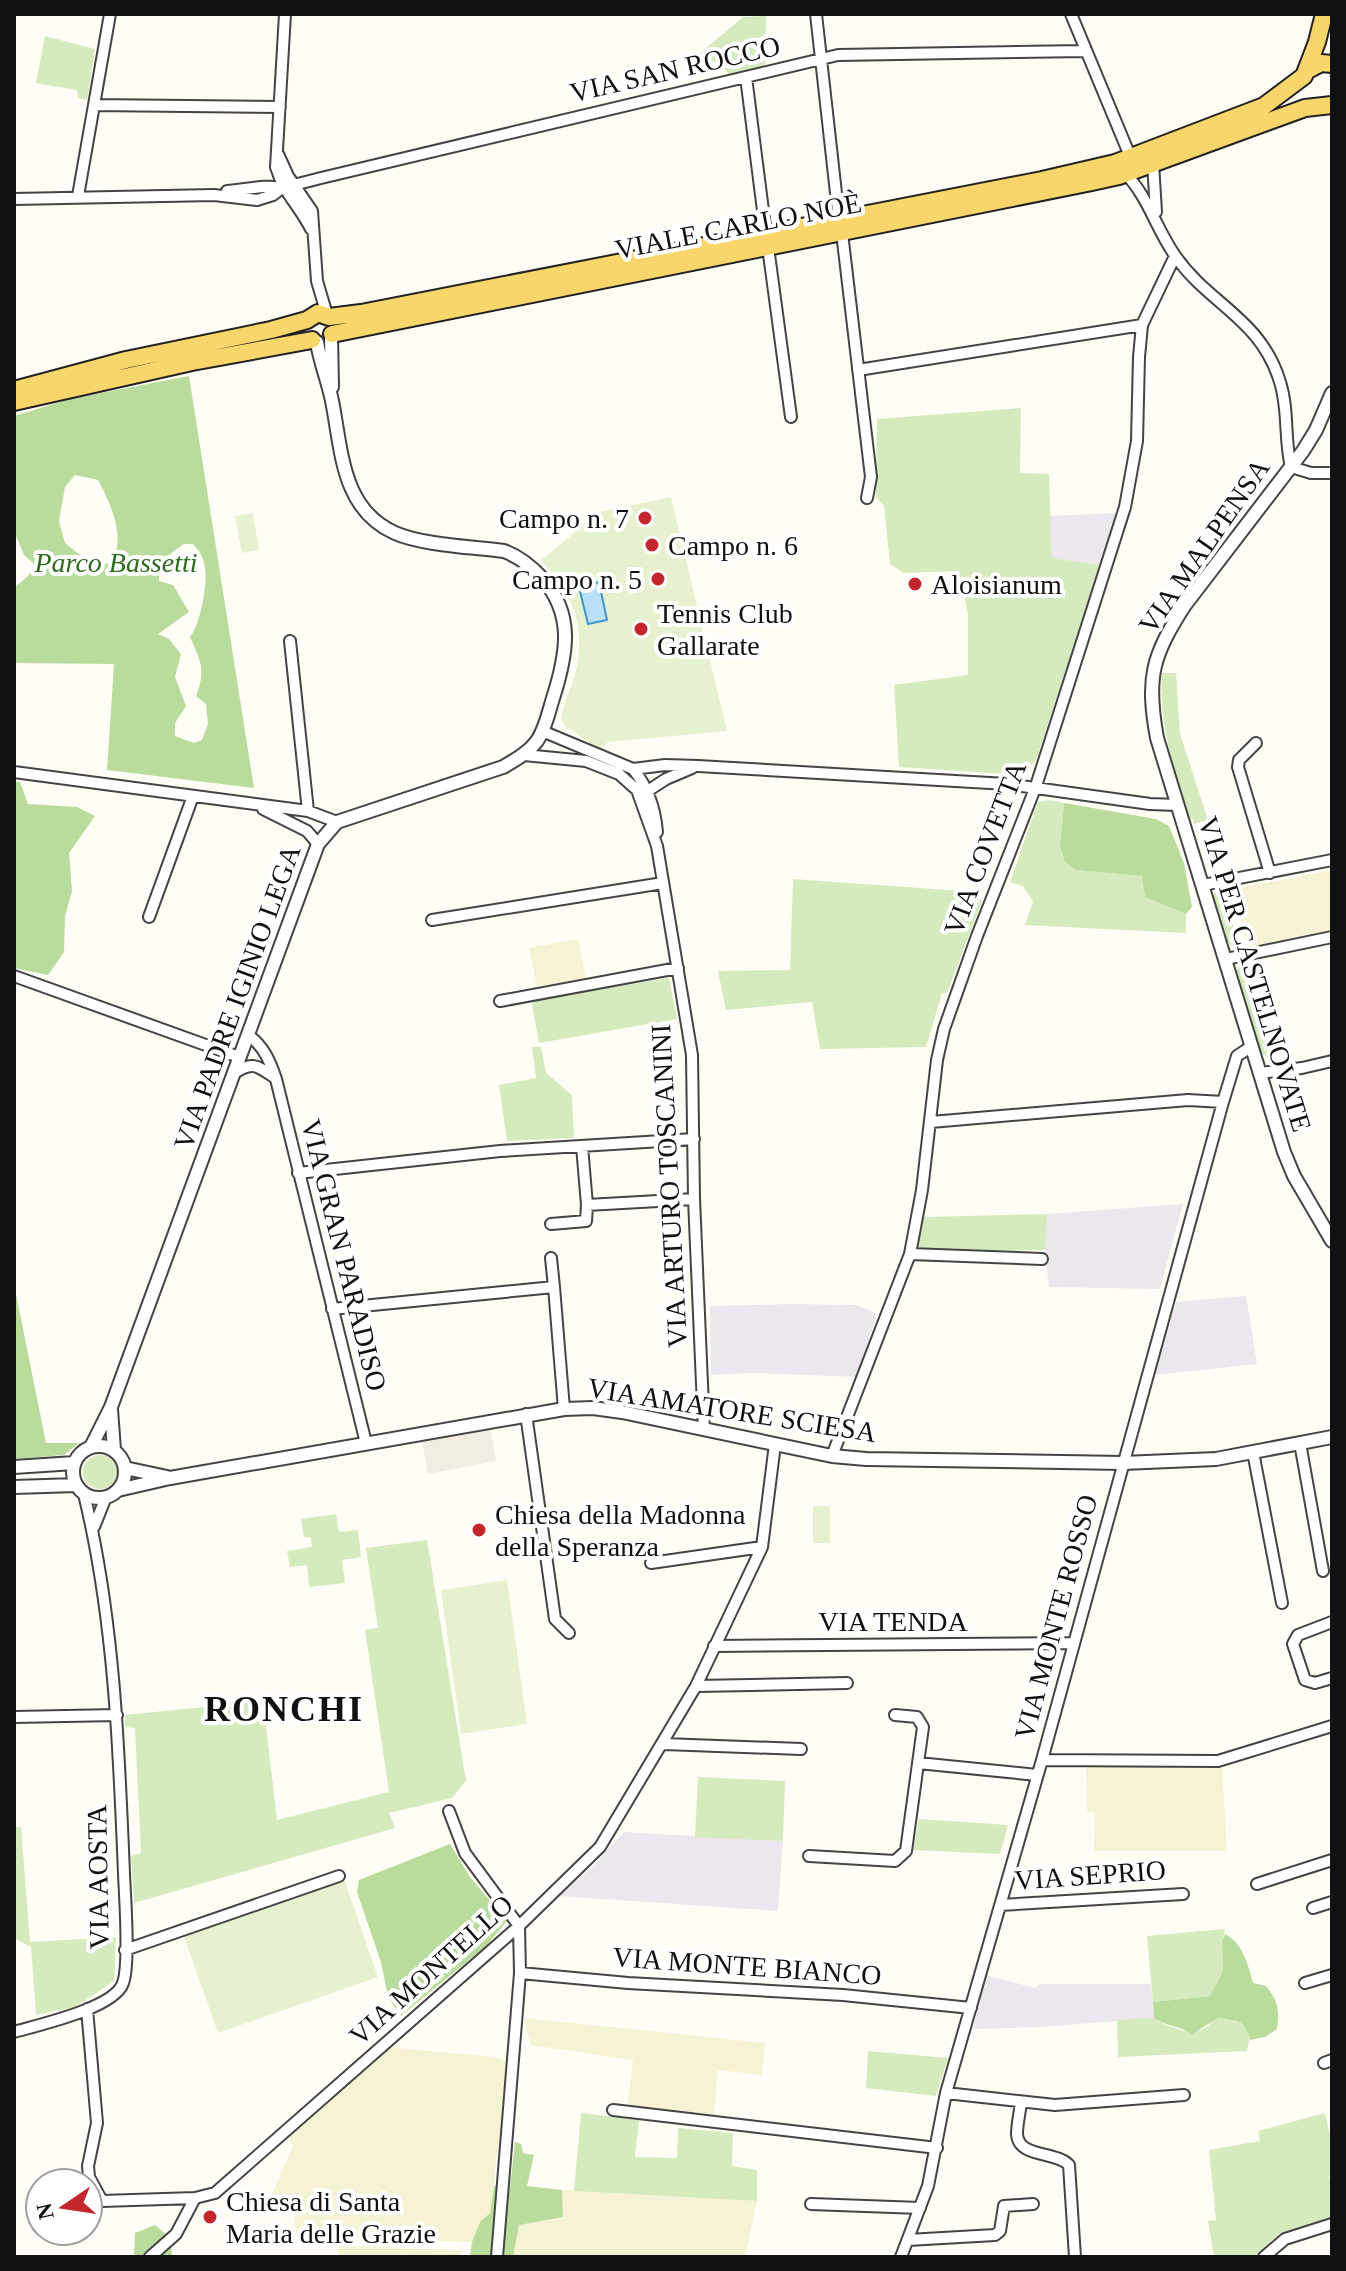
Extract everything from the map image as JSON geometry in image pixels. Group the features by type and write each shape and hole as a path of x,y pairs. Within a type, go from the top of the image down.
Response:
{"main road":[{"path":"1326,14 1332,36"},
{"path":"1326,14 1306,73 1304,94 1326,107"},
{"path":"1306,73 1321,63 1332,64"},
{"name":"VIALE CARLO NOÈ","path":"840,226 1115,163 1264,106 1306,73"},
{"name":"VIALE CARLO NOÈ","path":"14,390 126,360 319,317 361,313 840,226 1034,195 1125,173 1326,107"},
{"name":"VIALE CARLO NOÈ","path":"14,402 167,367 323,338 767,240"},
{"path":"319,317 334,325 323,338 305,330 319,317"}],"street":[{"path":"78,196 110,14"},
{"path":"285,14 276,167 282,188 303,212 311,229 319,317"},
{"path":"816,14 871,477 867,498"},
{"path":"1071,14 1130,156"},
{"name":"VIA SAN ROCCO","path":"14,199 214,195 257,200 273,195 282,188 402,158 838,55 1085,51"},
{"path":"746,77 791,417"},
{"path":"94,105 280,107"},
{"path":"278,154 312,211 314,222 311,229"},
{"path":"1153,163 1157,222"},
{"name":"VIA MALPENSA","path":"1125,173 1138,187 1175,256 1187,272 1249,326 1264,346 1281,383 1286,405 1286,449 1291,467 1185,605 1164,638 1155,660 1151,707 1177,805"},
{"name":"VIA COVETTA","path":"832,1456 910,1254 944,1029 1036,786 1125,507 1137,441 1142,325 1151,312 1175,256"},
{"path":"858,370 1142,325"},
{"name":"VIA PADRE IGINIO LEGA","path":"91,1447 111,1407 318,844 337,822 503,767 524,755 542,731 566,643 563,613 554,592 518,556 504,551 409,538 392,532 373,519 355,500 321,367 323,338"},
{"path":"1332,393 1316,430 1291,467 1311,473 1332,473"},
{"path":"290,641 308,811"},
{"path":"542,731 633,769 698,766 1036,786 1150,804 1177,805"},
{"path":"1256,743 1239,760 1238,767 1270,873"},
{"path":"524,755 586,761 619,774 642,790"},
{"path":"642,790 651,766"},
{"path":"642,790 698,766"},
{"path":"633,769 642,790"},
{"path":"14,772 308,811 337,822"},
{"name":"VIA ARTURO TOSCANINI","path":"642,790 656,821 657,846 692,1055 694,1199 704,1430"},
{"path":"149,917 193,796"},
{"path":"250,803 307,831 318,844"},
{"name":"VIA PER CASTELNOVATE","path":"1177,805 1294,1176 1332,1241"},
{"path":"1203,885 1332,860"},
{"path":"432,920 663,883"},
{"path":"1226,959 1332,937"},
{"path":"500,1001 678,968"},
{"path":"14,976 239,1057"},
{"name":"VIA GRAN PARADISO","path":"248,1035 257,1041 269,1059 276,1079 366,1443"},
{"name":"VIA MONTE ROSSO","path":"901,2257 920,2208 937,2148 946,2093 1042,1760 1223,1102 1237,1056 1252,1046"},
{"path":"1260,1073 1332,1061"},
{"path":"233,1074 245,1066 256,1065 276,1079"},
{"path":"931,1122 1188,1100 1223,1102"},
{"path":"298,1173 500,1151 694,1139"},
{"path":"551,1224 586,1221 582,1146"},
{"path":"587,1205 694,1199"},
{"path":"910,1254 1042,1259"},
{"path":"551,1258 564,1409"},
{"path":"332,1309 554,1287"},
{"name":"VIA PADRE IGINIO LEGA","path":"111,1407 114,1450"},
{"name":"VIA AMATORE SCIESA","path":"118,1490 170,1478 564,1409 622,1412 832,1456 1123,1463 1216,1459 1332,1437"},
{"path":"526,1414 555,1619 569,1633"},
{"path":"1300,1443 1323,1571"},
{"name":"VIA MONTELLO","path":"87,2009 97,2123 88,2166 89,2177 102,2201 195,2198 215,2193 519,1926 600,1847 696,1686 762,1547 775,1444"},
{"path":"14,1487 80,1490 93,1497 106,1497 118,1490 124,1480 125,1468 121,1457 104,1446 81,1452 74,1463 73,1474 80,1490"},
{"path":"1253,1452 1282,1603"},
{"path":"14,1467 74,1463"},
{"name":"VIA AMATORE SCIESA","path":"125,1468 170,1478"},
{"name":"VIA AOSTA","path":"80,1490 94,1529 117,1715 125,1950 123,1983 117,1992 87,2009"},
{"name":"VIA AOSTA","path":"94,1529 106,1497"},
{"path":"651,1563 762,1547"},
{"path":"1332,1622 1298,1635 1293,1644 1305,1680 1315,1683 1332,1678"},
{"name":"VIA TENDA","path":"714,1646 1072,1643"},
{"path":"696,1686 847,1683"},
{"path":"14,1717 117,1715"},
{"path":"809,1856 895,1861 901,1857 908,1841 921,1721 917,1717 895,1715"},
{"path":"1042,1760 1218,1761 1332,1726"},
{"path":"664,1744 801,1749"},
{"path":"918,1763 1037,1775"},
{"path":"449,1811 465,1853 519,1926 520,1973 497,2257"},
{"path":"1257,1884 1332,1860"},
{"path":"125,1950 339,1876"},
{"name":"VIA SEPRIO","path":"1000,1905 1183,1894"},
{"path":"1313,1908 1332,1902"},
{"name":"VIA MONTE BIANCO","path":"520,1973 628,1983 843,1995 971,2008"},
{"path":"1305,1983 1332,1975"},
{"path":"14,2032 87,2009"},
{"path":"946,2093 1055,2105 1184,2095"},
{"path":"1021,2102 1019,2142 1027,2150 1059,2158 1069,2165 1075,2257"},
{"path":"613,2110 937,2148"},
{"path":"150,2257 176,2234 195,2198"},
{"path":"811,2204 920,2208"},
{"path":"908,2240 995,2235 1000,2231 1004,2206 1033,2204"},
{"path":"1264,2257 1285,2239 1332,2224"}],"shaded area":[{"path":"1116,513 1100,565 1052,558 1050,516"},
{"path":"1332,870 1332,930 1249,949 1230,890"},
{"path":"578,939 586,979 537,986 529,948"},
{"path":"1183,1204 1160,1289 1049,1287 1045,1250 1047,1214"},
{"path":"1246,1296 1257,1364 1155,1375 1176,1302"},
{"path":"857,1305 877,1314 858,1377 753,1373 711,1375 710,1306"},
{"path":"490,1428 496,1461 428,1474 422,1441"},
{"path":"1086,1767 1222,1767 1227,1851 1094,1851 1095,1812 1087,1812"},
{"path":"624,1832 783,1841 778,1911 559,1896 592,1867"},
{"path":"985,1975 1036,1988 1039,1984 1151,1984 1154,2018 973,2029"},
{"path":"524,2018 765,2043 762,2075 718,2070 714,2114 627,2108 633,2060 531,2045"},
{"path":"386,2047 493,2057 509,2062 490,2213 480,2222 472,2242 297,2235 294,2225 296,2205 268,2203 293,2146 286,2136"},
{"path":"562,2190 757,2201 745,2257 513,2257 518,2225 563,2216"},
{"path":"339,2245 462,2251 461,2257 338,2257"}],"green space":[{"path":"766,16 765,67 730,75 719,62 692,60 743,17"},
{"path":"45,36 95,49 87,100 78,98 77,90 36,83"},
{"name":"Parco Bassetti","path":"189,376 254,788 107,770 114,664 14,663 14,588 35,565 24,555 14,531 14,416 70,399","holes":["75,475 98,480 112,510 117,544 110,564 89,562 65,543 59,521 65,487","184,544 193,544 197,549 204,561 206,575 200,614 190,637 201,666 196,696 206,704 208,724 202,740 194,743 175,736 175,723 186,706 175,677 181,654 169,639 158,634 189,612 173,585 159,581 166,559"]},
{"path":"1021,408 1020,473 1049,474 1052,558 1100,565 1036,760 1021,775 899,767 894,685 968,675 968,614 958,571 904,573 890,564 884,506 876,497 877,419"},
{"name":"Tennis Club Gallarate","path":"671,497 727,731 608,742 600,750 566,727 561,719 576,670 579,638 574,610 561,585 541,560 600,512"},
{"path":"253,513 259,550 242,553 235,516"},
{"path":"1162,673 1176,673 1180,734 1208,820 1194,824 1192,818 1188,819 1169,747 1161,692"},
{"path":"14,782 20,782 28,804 77,807 95,816 69,853 72,891 65,916 64,952 48,975 14,968"},
{"path":"1038,802 1064,803 1060,847 1065,862 1075,870 1143,876 1145,897 1186,914 1186,933 1025,925 1033,901 1023,886 1010,882"},
{"path":"1064,803 1156,819 1169,826 1184,863 1192,907 1186,914 1145,897 1142,876 1075,870 1065,862 1060,847"},
{"path":"793,879 976,892 982,901 947,993 942,993 926,1047 820,1049 812,1002 726,1010 718,971 790,970"},
{"path":"1223,889 1241,950 1229,943 1219,921 1212,897"},
{"path":"1245,961 1276,1063 1260,1052 1236,973 1238,966"},
{"path":"669,978 677,1019 539,1043 532,1004 537,1000"},
{"path":"532,1047 541,1047 546,1073 572,1095 574,1138 507,1141 499,1085 536,1078"},
{"path":"1047,1214 1045,1250 919,1252 917,1248 923,1217"},
{"path":"14,1284 46,1443 79,1443 64,1455 14,1459"},
{"path":"100,1455 112,1460 117,1472 112,1484 100,1489 88,1484 83,1472 88,1460"},
{"path":"813,1506 830,1506 830,1543 813,1543"},
{"path":"336,1514 339,1532 358,1530 361,1557 342,1560 345,1583 309,1587 307,1565 290,1567 287,1551 312,1547 311,1538 304,1537 301,1519"},
{"path":"427,1540 466,1781 452,1798 389,1813 395,1828 134,1903 131,1856 141,1853 135,1728 125,1727 125,1715 263,1701 277,1820 389,1792 365,1630 378,1628 366,1548"},
{"path":"507,1580 527,1724 461,1734 441,1590"},
{"path":"698,1777 785,1781 783,1841 695,1837"},
{"path":"919,1819 1008,1825 1000,1854 913,1850"},
{"path":"14,1827 21,1827 30,1942 116,1937 114,1981 75,2007 36,2015 31,1947 14,1938"},
{"path":"450,1844 470,1877 507,1921 487,1945 401,2016 388,1997 381,1962 357,1892 359,1880"},
{"path":"344,1879 378,1977 218,2033 183,1934"},
{"path":"1225,1929 1222,1941 1223,1971 1210,1996 1153,2002 1147,1936"},
{"path":"1225,1934 1240,1949 1253,1983 1266,1986 1276,2001 1277,2029 1265,2037 1250,2040 1243,2025 1231,2020 1218,2018 1192,2034 1154,2018 1153,2002 1210,1996 1223,1971 1222,1941"},
{"path":"1154,2018 1183,2031 1203,2029 1218,2018 1240,2023 1249,2035 1247,2051 1118,2057 1117,2020"},
{"path":"868,2051 948,2058 936,2096 866,2088"},
{"path":"581,2113 639,2120 635,2157 677,2158 678,2128 733,2133 732,2166 757,2170 757,2201 574,2191"},
{"path":"1325,2113 1332,2144 1332,2175 1329,2176 1332,2217 1280,2233 1254,2257 1214,2257 1208,2221 1216,2220 1209,2150 1260,2141 1258,2131"},
{"path":"515,2142 521,2144 523,2153 534,2155 527,2186 562,2190 563,2217 519,2225 513,2257 470,2257 480,2222 490,2213 494,2186 510,2188"},
{"path":"155,2225 170,2238 172,2254 170,2257 134,2257 135,2233"}],"water":[{"path":"599,582 607,620 588,624 579,587"}],"place":[{"name":"Campo n. 7","path":"645,518"},
{"name":"Campo n. 6","path":"652,545"},
{"name":"Campo n. 5","path":"658,579"},
{"name":"Aloisianum","path":"915,584"},
{"name":"Tennis Club Gallarate","path":"641,629"},
{"name":"Chiesa della Madonna della Speranza","path":"479,1530"},
{"name":"Chiesa di Santa Maria delle Grazie","path":"210,2217"}],"district":[{"name":"RONCHI","path":"284,1709"}]}
